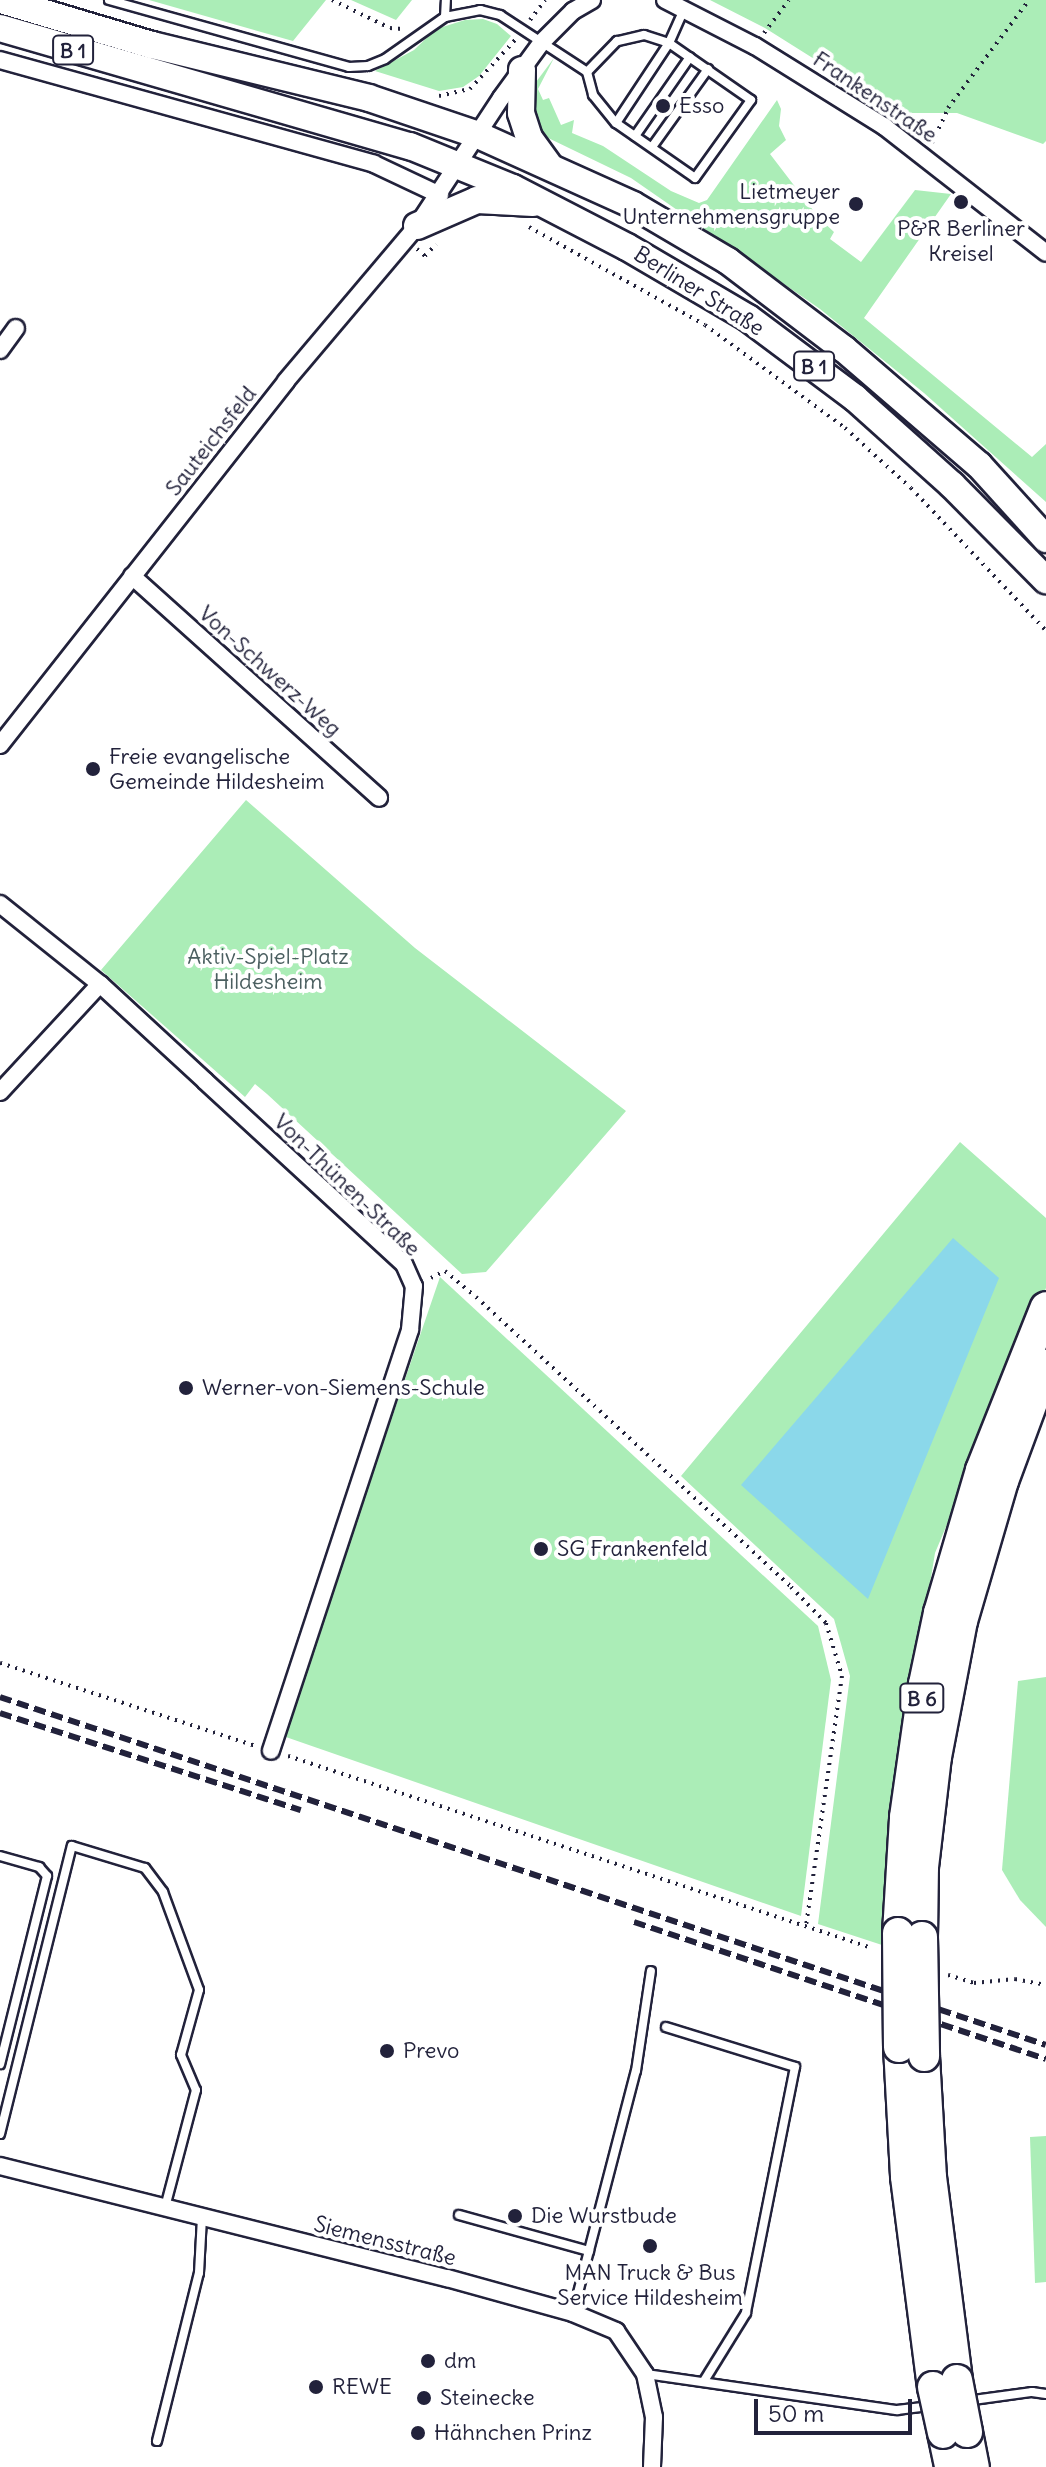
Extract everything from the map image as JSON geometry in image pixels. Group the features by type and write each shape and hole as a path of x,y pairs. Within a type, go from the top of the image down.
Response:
{"highway":[{"name":"B 6","path":"950,2467 950,2406 931,2177 911,2051 907,1801 924,1684 939,1613 981,1470 1046,1307"},
{"name":"B 6","path":"910,1935 959,1635 1003,1481 1046,1365"},
{"name":"B 6","path":"950,2406 974,2467"}],"main road":[{"name":"B 1","path":"1,0 152,45 369,98 478,135"},
{"name":"B 1","path":"0,28 363,131 458,166"},
{"path":"522,70 521,113 529,138 549,166"},
{"name":"Berliner Straße","path":"478,135 633,205 728,261 844,349 979,465 1046,539"},
{"name":"Berliner Straße","path":"458,166 544,204 691,283 804,359 907,443 1046,580"},
{"path":"411,233 477,200 544,204"},
{"path":"979,465 1046,523"}],"street":[{"path":"458,166 542,42 573,11 592,0"},
{"name":"Frankenstraße","path":"665,0 755,46 925,156 1046,253"},
{"path":"0,60 374,164 440,195"},
{"name":"Sauteichsfeld","path":"0,745 286,381 411,233 458,166"},
{"path":"0,350 16,328"},
{"name":"Von-Schwerz-Weg","path":"132,576 379,798"},
{"name":"Von-Thünen-Straße","path":"0,904 100,984 404,1264 414,1286 410,1330 271,1751"},
{"path":"0,1092 100,984"},
{"name":"Siemensstraße","path":"0,2166 573,2313 616,2331 645,2374 654,2417 652,2467"}],"lane":[{"path":"109,0 349,67 368,66 385,59 445,17 480,10 500,15 587,72 593,95 616,123 695,178 751,100 669,43 644,35 617,41 587,72"},
{"path":"445,17 446,0"},
{"path":"616,123 669,43 684,9"},
{"path":"635,136 690,57"},
{"path":"652,147 708,69"},
{"path":"0,2134 72,1846 145,1868 163,1892 199,1990 181,2055 196,2090 165,2207"},
{"path":"0,1856 39,1867 47,1876 0,2064"},
{"path":"573,2313 636,2071 651,1971"},
{"path":"666,2027 795,2067 746,2313 704,2381"},
{"path":"459,2215 589,2251"},
{"path":"157,2441 199,2273 202,2217"},
{"path":"645,2374 897,2410 950,2406 1032,2392 1046,2394"}],"path":[{"path":"332,0 390,28 425,29"},
{"path":"436,96 470,89 480,81 545,0"},
{"path":"755,46 789,0"},
{"path":"925,156 948,108 1029,0"},
{"path":"518,221 705,325 821,409 911,488 1046,631"},
{"path":"411,233 425,256 442,237"},
{"path":"414,1286 445,1271 768,1565 826,1623 842,1676 806,1925"},
{"path":"0,1663 775,1915"}],"green space":[{"path":"149,0 326,0 293,41"},
{"path":"351,0 412,0 396,20"},
{"path":"710,0 1046,0 1046,141 1043,144 957,113 900,113 765,28"},
{"path":"483,19 497,24 511,36 479,76 463,87 439,91 375,71 414,50 436,29 465,20"},
{"path":"554,58 538,89 543,100 549,98 561,125 574,120 572,133 603,146 671,191 699,203 707,200 777,100 781,109 779,126 786,140 770,154 819,218 834,232 830,239 861,262 915,190 951,194 864,318 1032,457 1046,444 1046,502 924,393 820,309 631,178 542,135 534,127 533,86"},
{"name":"Aktiv-Spiel-Platz Hildesheim","path":"246,800 415,948 626,1111 486,1272 462,1274 267,1094 255,1084 245,1097 101,970"},
{"path":"960,1142 1046,1218 1046,1288 935,1553 886,1853 882,1945 818,1924 850,1676 834,1619 681,1476"},
{"name":"SG Frankenfeld","path":"440,1277 818,1626 831,1680 801,1916 283,1736"},
{"path":"1046,1677 1046,1927 1020,1900 1002,1870 1018,1681"},
{"path":"1046,2136 1046,2282 1035,2283 1030,2137"}],"water":[{"path":"953,1238 999,1278 868,1599 741,1485"}],"railway":[{"path":"0,1697 1046,2045"},
{"path":"0,1713 301,1810"},
{"path":"634,1922 1046,2059"}],"place":[{"name":"Esso","path":"663,106"},
{"name":"P&R Berliner Kreisel","path":"961,202"},
{"name":"Lietmeyer Unternehmensgruppe","path":"856,204"},
{"name":"Freie evangelische Gemeinde Hildesheim","path":"93,769"},
{"name":"Werner-von-Siemens-Schule","path":"186,1388"},
{"name":"SG Frankenfeld","path":"541,1549"},
{"name":"Prevo","path":"387,2051"},
{"name":"Die Wurstbude","path":"515,2216"},
{"name":"MAN Truck & Bus Service Hildesheim","path":"650,2246"},
{"name":"dm","path":"428,2361"},
{"name":"REWE","path":"316,2387"},
{"name":"Steinecke","path":"424,2398"},
{"name":"Hähnchen Prinz","path":"418,2433"}]}
